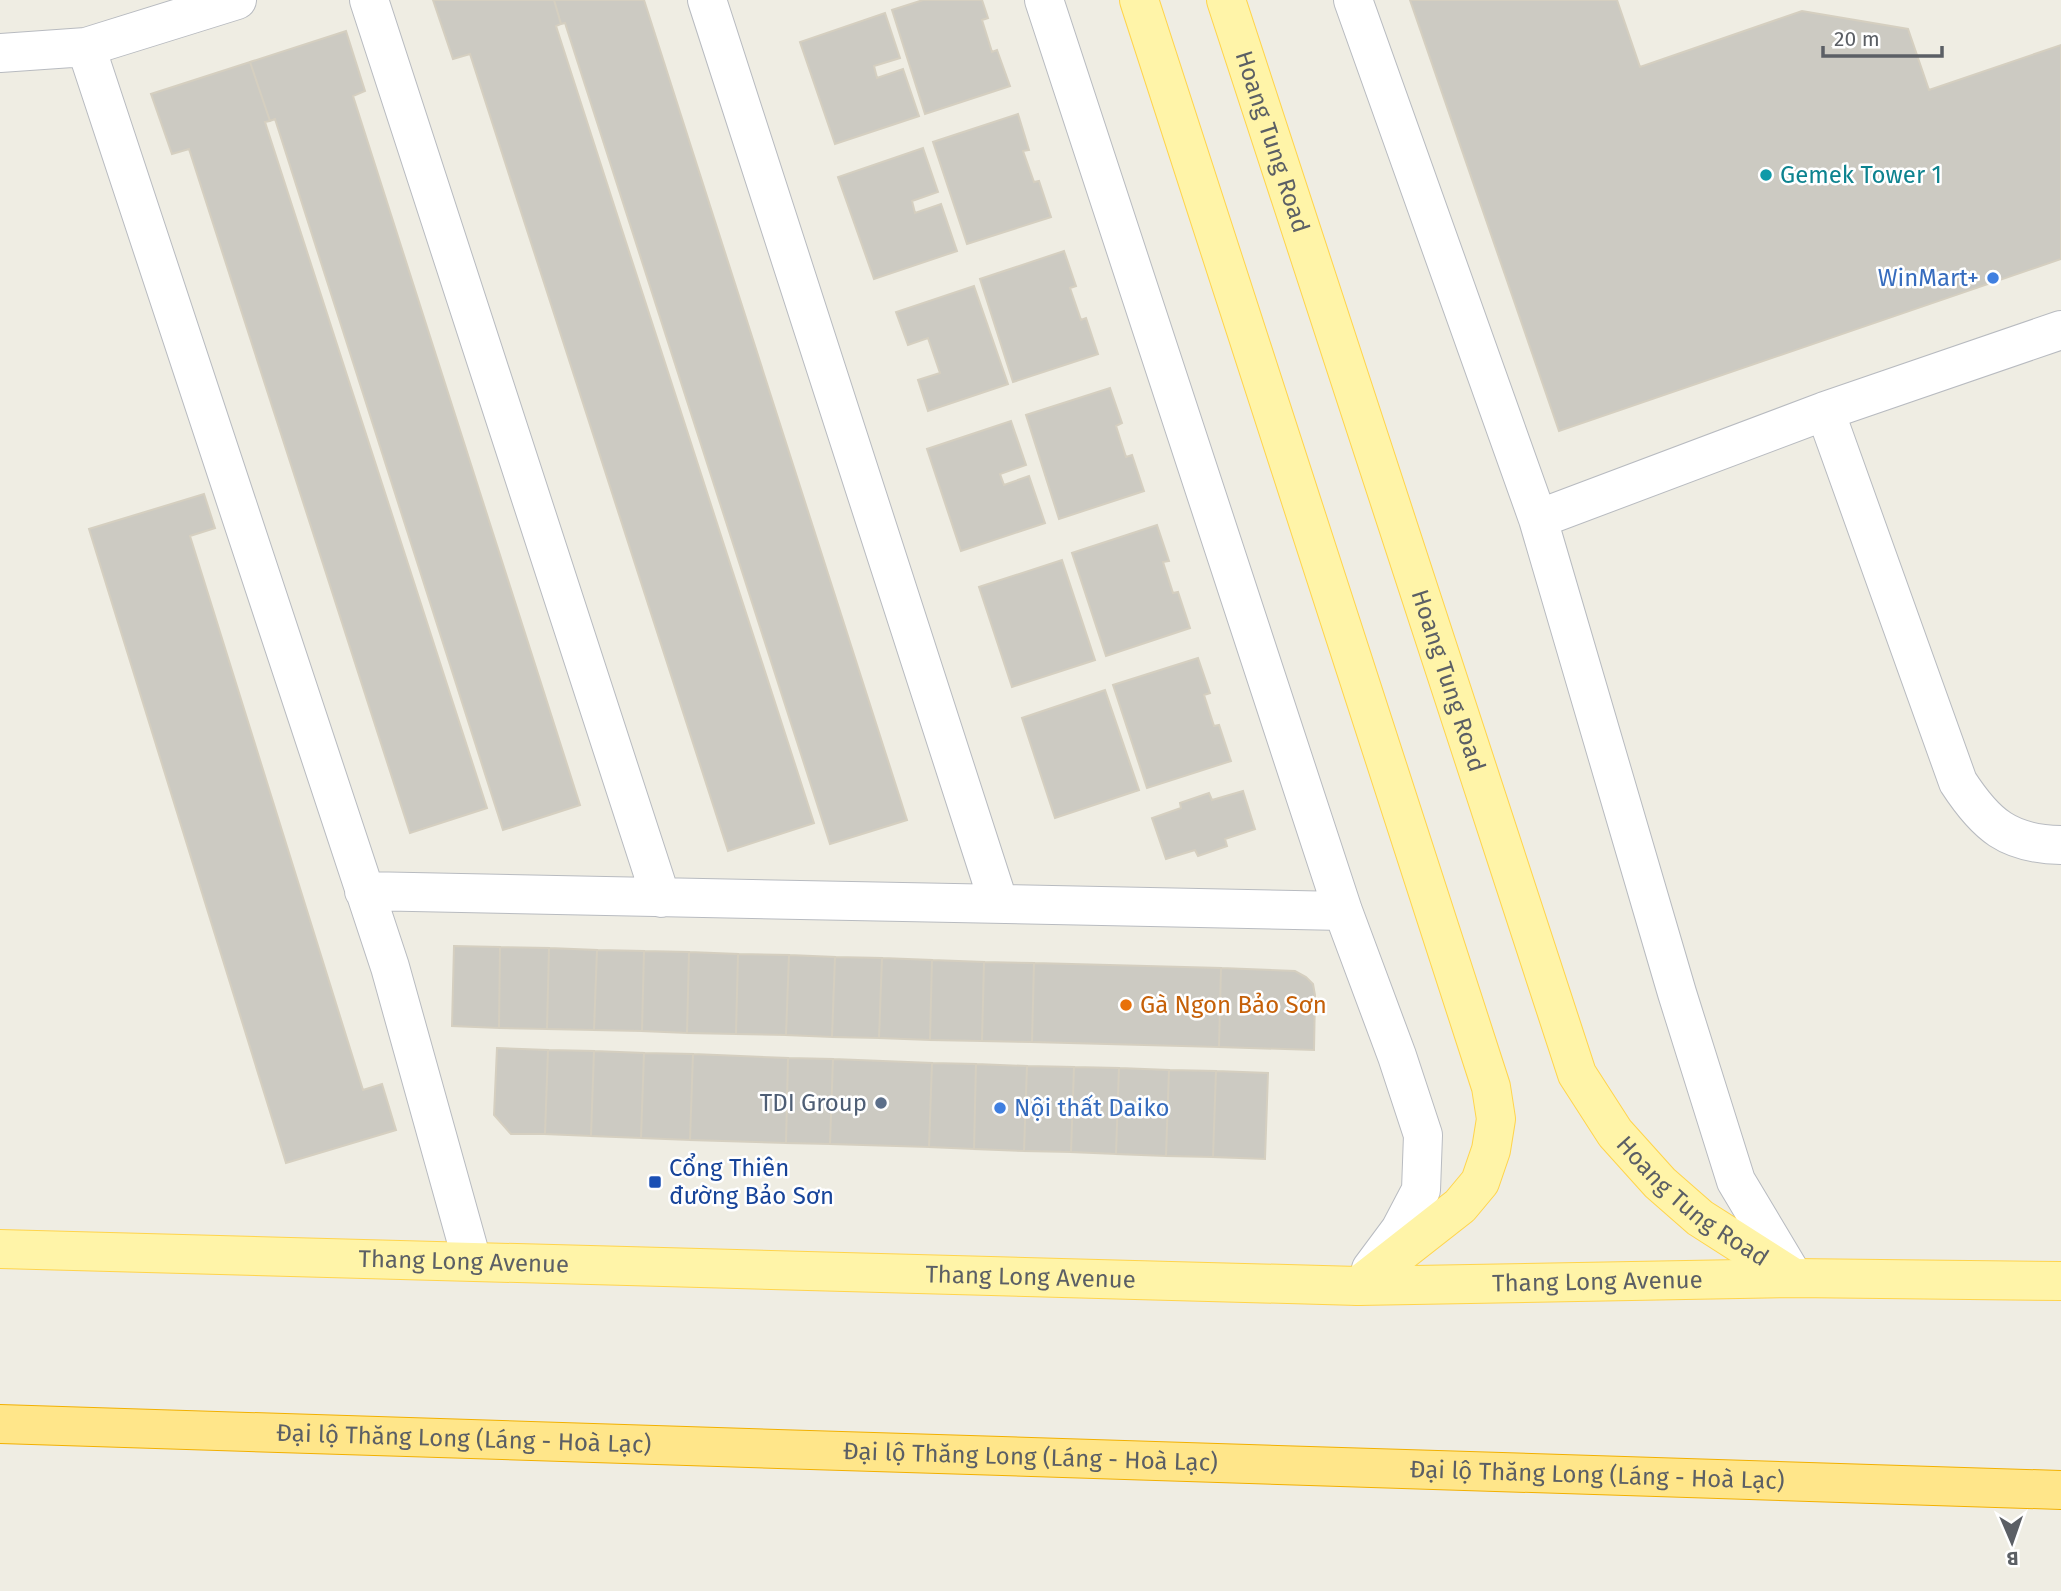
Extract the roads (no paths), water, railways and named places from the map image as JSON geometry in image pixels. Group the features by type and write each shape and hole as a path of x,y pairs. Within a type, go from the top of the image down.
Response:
{"highway":[{"name":"Đại lộ Thăng Long (Láng - Hoà Lạc)","path":"0,1424 2061,1490"}],"main road":[{"path":"1139,0 1491,1087 1496,1119 1491,1150 1480,1182 1460,1206 1358,1286"},
{"name":"Hoang Tung Road","path":"1226,0 1577,1074 1615,1133 1660,1183 1700,1218 1794,1279"},
{"name":"Thang Long Avenue","path":"0,1249 1358,1286 1794,1279 2061,1281"}],"street":[{"path":"0,53 86,47 237,0"},
{"path":"369,0 661,898"},
{"path":"707,0 999,904"},
{"path":"1044,0 1343,911 1423,1135 1421,1190 1400,1230 1358,1286"},
{"path":"1353,0 1538,519 1736,1181 1794,1279"},
{"path":"86,47 390,967 472,1261"},
{"path":"1538,519 1825,411 2061,330"},
{"path":"1825,411 1958,782 1974,807 1989,823 2009,836 2036,845 2061,845"},
{"path":"364,891 1343,911"}],"place":[{"name":"Gemek Tower 1","path":"1766,175"},
{"name":"WinMart+","path":"1993,278"},
{"name":"Gà Ngon Bảo Sơn","path":"1126,1005"},
{"name":"TDI Group","path":"881,1103"},
{"name":"Nội thất Daiko","path":"1000,1108"},
{"name":"Cổng Thiên đường Bảo Sơn","path":"655,1182"}]}
